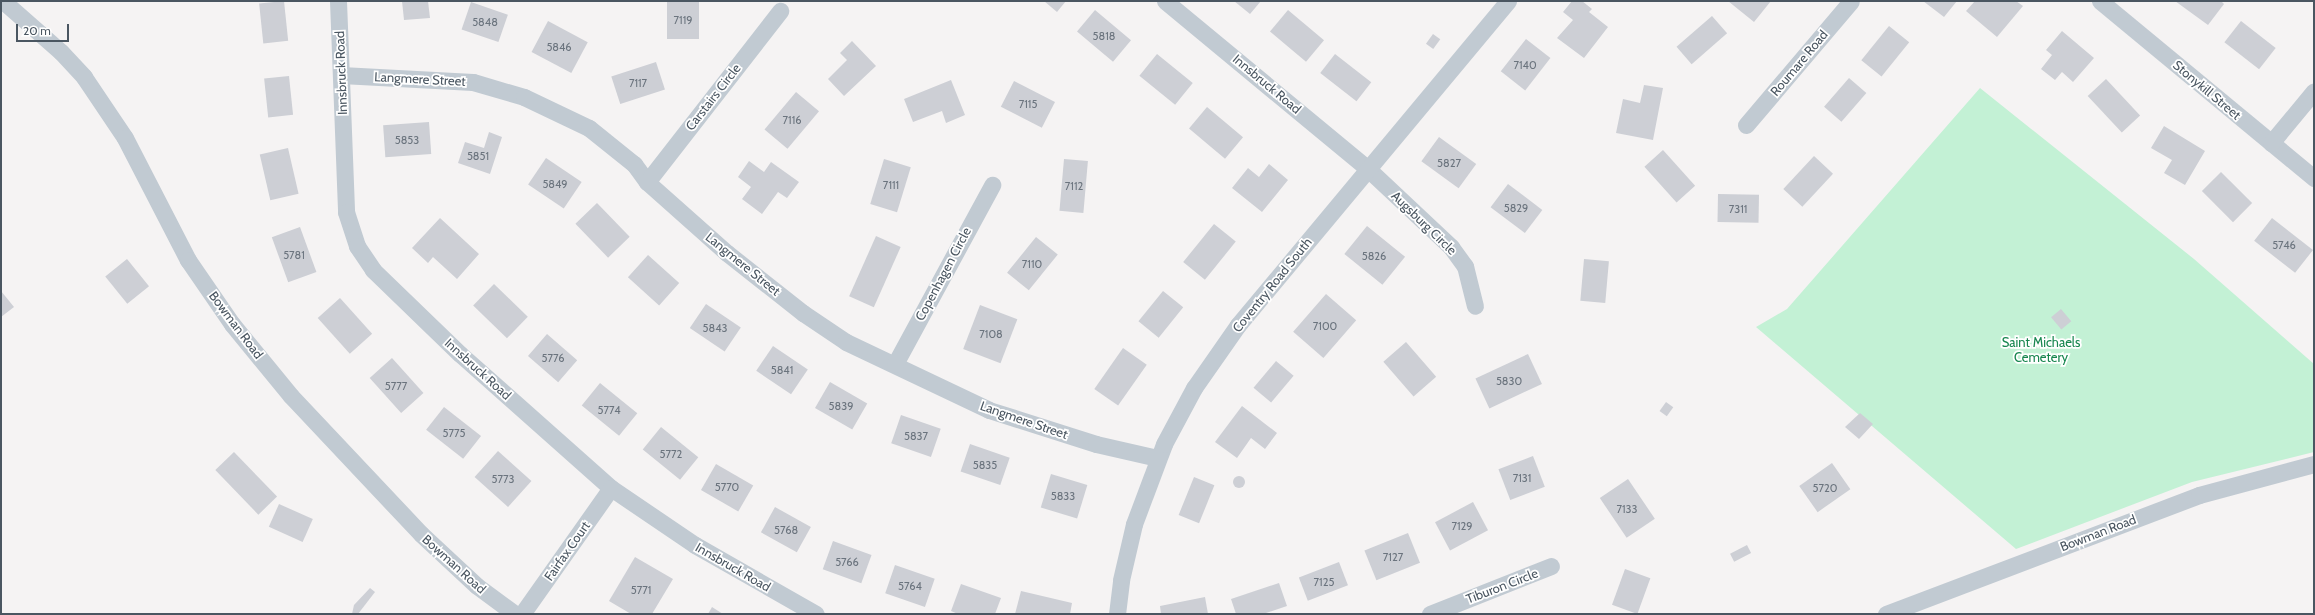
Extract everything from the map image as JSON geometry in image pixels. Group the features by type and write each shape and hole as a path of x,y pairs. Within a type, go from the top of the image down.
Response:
{"street":[{"name":"Bowman Road","path":"3,1 61,52 84,77 124,138 188,260 232,324 291,396 421,534 477,586 515,614"},
{"name":"Innsbruck Road","path":"338,1 346,212 357,246 373,270 455,349 611,488 695,545 816,614"},
{"name":"Innsbruck Road","path":"1166,1 1368,169"},
{"name":"Coventry Road South","path":"1117,614 1121,580 1134,524 1157,458 1194,388 1238,324 1508,1"},
{"name":"Roumare Road","path":"1746,125 1851,1"},
{"name":"Stonykill Street","path":"2100,1 2314,178"},
{"name":"Carstairs Circle","path":"647,182 780,11"},
{"name":"Langmere Street","path":"341,75 465,81 524,97 589,128 634,164 647,182 727,253 803,313 846,342 989,410 1096,444 1157,458"},
{"path":"2271,143 2314,91"},
{"name":"Augsburg Circle","path":"1368,169 1451,247 1465,266 1475,306"},
{"name":"Copenhagen Circle","path":"895,364 992,185"},
{"name":"Bowman Road","path":"1886,614 2199,495 2314,464"},
{"name":"Fairfax Court","path":"522,614 611,488"},
{"name":"Tiburon Circle","path":"1430,614 1551,566"}],"green space":[{"name":"Saint Michaels Cemetery","path":"1980,88 2194,259 2314,364 2314,452 2192,482 2016,549 1756,327 1787,309"}],"building":[{"path":"284,1 288,41 263,43 259,4"},
{"path":"402,1 428,1 430,18 404,20"},
{"path":"667,1 699,1 699,39 667,39"},
{"path":"1044,1 1066,1 1057,12"},
{"path":"1234,1 1261,1 1250,14"},
{"path":"1572,1 1582,1 1592,9 1589,12 1608,27 1584,58 1557,38 1573,20 1563,12"},
{"path":"1728,1 1771,1 1754,22"},
{"path":"1923,1 1957,1 1944,17"},
{"path":"1975,1 2016,1 2023,6 1997,37 1966,11"},
{"path":"2175,1 2221,1 2224,4 2208,25"},
{"path":"471,2 508,15 498,42 462,29"},
{"path":"1095,10 1131,40 1113,62 1077,31"},
{"path":"1288,10 1324,40 1306,62 1270,31"},
{"path":"1712,16 1727,33 1692,64 1677,47"},
{"path":"548,21 588,42 571,73 532,52"},
{"path":"2241,21 2276,48 2259,69 2224,42"},
{"path":"1889,26 1909,42 1882,77 1861,60"},
{"path":"2062,31 2094,58 2073,82 2062,72 2055,80 2041,69 2052,55 2046,50"},
{"path":"1433,34 1440,39 1433,49 1426,44"},
{"path":"1526,39 1550,58 1525,90 1501,71"},
{"path":"852,41 876,66 844,96 828,79 847,60 840,53"},
{"path":"1157,54 1193,83 1175,105 1139,76"},
{"path":"1335,54 1371,82 1356,101 1320,73"},
{"path":"656,62 665,90 620,104 611,77"},
{"path":"289,76 293,115 268,117 264,79"},
{"path":"1849,78 1866,93 1841,122 1824,107"},
{"path":"2106,79 2140,116 2122,133 2088,96"},
{"path":"951,80 965,115 946,123 942,111 913,122 904,99"},
{"path":"1014,81 1055,102 1042,128 1001,107"},
{"path":"1644,85 1663,88 1653,140 1616,133 1623,99 1640,103"},
{"path":"796,92 819,111 787,149 765,130"},
{"path":"1207,107 1243,137 1225,159 1189,128"},
{"path":"429,122 431,154 385,157 383,125"},
{"path":"2164,126 2205,151 2185,185 2164,173 2172,160 2151,148"},
{"path":"489,132 502,137 490,174 458,163 465,142 484,148"},
{"path":"1439,137 1476,164 1459,188 1421,161"},
{"path":"288,148 299,194 270,200 260,155"},
{"path":"1663,150 1695,186 1677,202 1644,167"},
{"path":"1814,156 1833,174 1802,207 1783,189"},
{"path":"546,158 582,182 564,209 528,185"},
{"path":"884,159 911,167 897,212 870,204"},
{"path":"1064,159 1088,161 1083,213 1059,211"},
{"path":"749,161 764,172 771,162 799,182 787,198 778,192 762,214 742,199 751,187 738,177"},
{"path":"1269,164 1288,180 1262,212 1232,188 1248,168 1259,177"},
{"path":"2221,172 2252,203 2233,222 2202,191"},
{"path":"1508,184 1542,210 1525,233 1491,207"},
{"path":"1718,194 1759,195 1759,223 1718,222"},
{"path":"597,203 630,237 608,258 575,224"},
{"path":"440,218 479,254 457,279 433,257 428,263 412,248"},
{"path":"2272,218 2313,250 2295,273 2254,241"},
{"path":"1214,224 1236,242 1205,280 1183,262"},
{"path":"1367,226 1405,257 1382,285 1344,254"},
{"path":"300,227 316,272 288,282 272,237"},
{"path":"876,236 901,247 874,307 849,296"},
{"path":"1036,237 1058,255 1029,290 1007,273"},
{"path":"648,255 679,283 659,305 628,277"},
{"path":"127,259 149,286 127,304 105,277"},
{"path":"1584,259 1609,261 1605,303 1580,301"},
{"path":"494,284 528,317 507,338 473,306"},
{"path":"1,291 14,307 1,317"},
{"path":"1163,291 1183,307 1159,338 1138,321"},
{"path":"1326,294 1356,320 1323,358 1293,332"},
{"path":"340,298 372,334 350,354 318,318"},
{"path":"706,304 741,327 725,352 690,328"},
{"path":"980,305 1017,319 1000,363 963,349"},
{"path":"2061,309 2071,321 2061,330 2051,317"},
{"path":"547,334 577,360 558,382 528,356"},
{"path":"1406,342 1436,377 1414,396 1383,362"},
{"path":"773,346 808,369 791,394 756,371"},
{"path":"1123,348 1147,365 1118,406 1094,389"},
{"path":"1528,354 1542,384 1489,408 1475,379"},
{"path":"392,358 423,393 401,413 370,378"},
{"path":"1276,361 1294,376 1271,403 1254,388"},
{"path":"830,382 867,404 852,429 815,408"},
{"path":"600,383 637,413 619,436 582,406"},
{"path":"1666,402 1673,407 1667,416 1660,411"},
{"path":"1242,406 1277,433 1265,449 1251,438 1237,458 1215,442"},
{"path":"444,407 481,436 463,459 426,430"},
{"path":"1860,413 1873,424 1859,439 1845,427"},
{"path":"901,415 941,429 931,457 891,443"},
{"path":"661,427 698,457 680,480 643,450"},
{"path":"970,444 1010,458 1000,485 961,471"},
{"path":"498,451 531,481 508,507 475,477"},
{"path":"234,452 277,497 258,515 215,470"},
{"path":"1533,456 1545,487 1510,500 1498,469"},
{"path":"1832,463 1850,489 1818,512 1799,486"},
{"path":"716,464 753,486 738,511 701,490"},
{"path":"1051,474 1087,485 1077,519 1041,507"},
{"path":"1237,476 1241,476 1245,482 1241,488 1237,488 1233,484 1233,480"},
{"path":"1194,477 1214,485 1199,523 1179,515"},
{"path":"1628,479 1655,519 1627,538 1600,498"},
{"path":"1473,502 1488,530 1450,550 1435,522"},
{"path":"279,504 313,519 303,542 269,527"},
{"path":"775,507 811,527 797,552 761,532"},
{"path":"1408,533 1420,563 1376,580 1364,551"},
{"path":"833,541 872,555 861,583 823,569"},
{"path":"1747,545 1751,553 1734,562 1730,554"},
{"path":"635,557 673,579 652,614 631,614 609,601"},
{"path":"1339,562 1348,585 1308,601 1299,577"},
{"path":"895,565 935,579 925,607 885,593"},
{"path":"1625,569 1650,578 1637,614 1612,605"},
{"path":"1279,583 1287,606 1263,614 1236,614 1231,599"},
{"path":"961,584 1001,598 995,614 958,614 951,611"},
{"path":"370,588 375,592 358,614 352,614 354,605"},
{"path":"1021,591 1072,603 1070,614 1015,614"},
{"path":"1205,597 1208,614 1161,614 1160,606"},
{"path":"712,607 723,614 708,614"}]}
